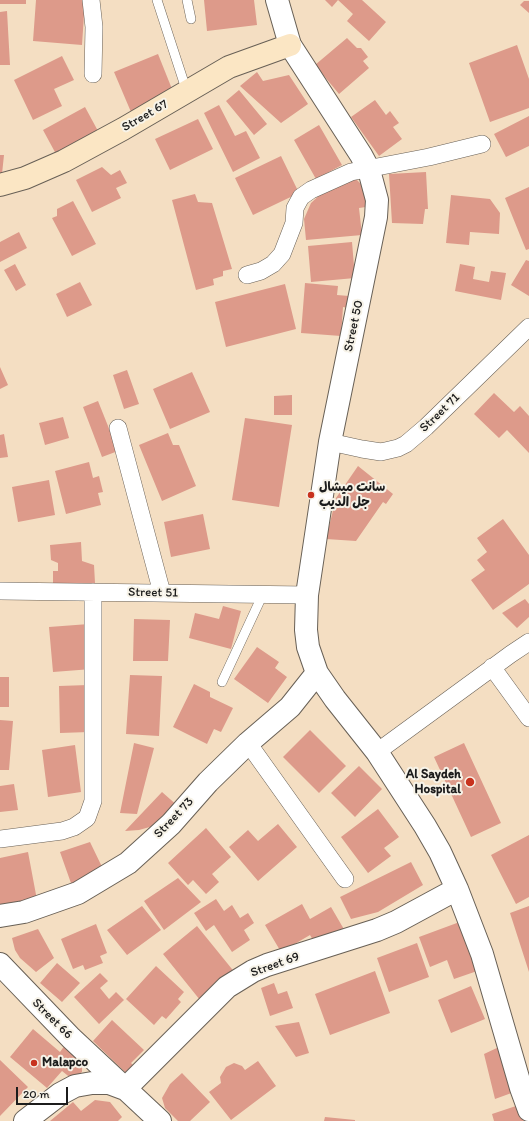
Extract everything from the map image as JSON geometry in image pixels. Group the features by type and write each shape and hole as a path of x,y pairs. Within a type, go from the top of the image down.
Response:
{"main road":[{"name":"Street 67","path":"0,185 25,178 64,161 123,129 230,67 290,45"}],"street":[{"path":"91,0 94,27 93,74"},
{"name":"Street 50","path":"277,0 290,45 361,155 368,168 377,200 376,217 330,442 307,594 306,630 308,647 317,673 335,699 377,752 440,852 457,889 482,954 521,1088 529,1110"},
{"path":"248,275 261,271 273,264 282,254 294,223 295,208 301,197 311,190 351,172 429,157 482,144"},
{"name":"Street 71","path":"330,442 362,450 381,452 398,448 406,444 426,427 529,327"},
{"path":"118,428 162,593"},
{"name":"Street 51","path":"0,591 307,594"},
{"path":"0,839 62,831 74,827 87,818 93,801 93,592"},
{"path":"377,752 529,642"},
{"path":"492,668 529,718"},
{"name":"Street 73","path":"0,916 24,912 78,893 128,863 171,824 208,782 248,743 290,707 317,673"},
{"path":"290,707 321,700 335,699"},
{"path":"248,743 345,879"},
{"name":"Street 69","path":"125,1089 227,988 239,979 267,965 358,937 396,922 457,889"},
{"name":"Street 66","path":"0,964 71,1038 160,1121"},
{"path":"25,1121 60,1094 75,1086 92,1083 109,1083 125,1089"}],"lane":[{"path":"157,0 187,92"},
{"path":"187,0 191,19"},
{"path":"222,682 263,594"}],"building":[{"path":"0,0 26,0 26,4 0,4"},
{"path":"36,0 85,0 82,45 33,41"},
{"path":"204,0 254,0 257,25 207,31"},
{"path":"325,0 338,0 332,7"},
{"path":"338,0 362,0 386,22 369,41 347,21 353,14"},
{"path":"524,1 529,1 529,13 520,5"},
{"path":"7,11 10,65 0,65 0,12"},
{"path":"347,38 357,48 361,48 368,57 363,61 369,68 339,94 315,65"},
{"path":"517,45 529,79 529,108 490,122 469,63"},
{"path":"158,54 174,94 131,112 114,72"},
{"path":"62,56 74,80 54,89 62,106 33,120 14,80"},
{"path":"257,72 263,81 289,75 308,104 281,123 240,86"},
{"path":"239,90 267,124 254,135 226,101"},
{"path":"375,100 386,115 390,111 399,123 393,127 402,139 379,156 351,117"},
{"path":"219,105 235,136 246,131 260,158 233,172 204,113"},
{"path":"85,107 98,131 56,154 43,130"},
{"path":"529,116 529,146 506,157 494,134"},
{"path":"198,119 213,149 170,170 155,139"},
{"path":"319,125 342,165 316,179 294,140"},
{"path":"0,155 4,155 2,174 0,173"},
{"path":"281,156 299,193 253,215 235,178"},
{"path":"102,167 111,175 120,170 127,183 116,188 121,198 92,212 76,180"},
{"path":"426,172 428,209 425,209 423,224 392,223 389,174"},
{"path":"355,178 364,187 366,207 359,208 362,235 306,240 304,219 311,203 323,192"},
{"path":"529,187 529,249 526,250 505,198"},
{"path":"195,194 198,202 212,203 232,269 223,271 223,276 213,279 214,285 196,290 172,200"},
{"path":"451,195 490,199 500,213 499,234 470,232 469,245 446,243"},
{"path":"73,201 96,244 72,256 52,218 57,216 57,209"},
{"path":"19,232 27,248 0,262 0,242"},
{"path":"352,242 355,278 311,282 308,246"},
{"path":"526,260 529,261 529,296 511,285"},
{"path":"15,264 26,285 16,291 4,270"},
{"path":"460,264 475,267 473,279 489,282 491,271 506,273 501,300 455,291"},
{"path":"80,282 92,305 67,317 56,294"},
{"path":"305,283 338,286 337,295 349,296 348,308 343,307 341,336 301,333"},
{"path":"285,284 296,329 226,347 215,302"},
{"path":"0,367 8,385 0,389"},
{"path":"127,370 139,404 124,409 113,375"},
{"path":"192,372 210,412 170,429 153,389"},
{"path":"494,393 514,412 520,406 529,416 529,453 507,430 499,438 474,414"},
{"path":"292,395 292,415 274,415 274,396"},
{"path":"98,401 118,451 102,457 83,407"},
{"path":"63,417 69,438 45,445 39,423"},
{"path":"245,418 292,425 279,507 232,500"},
{"path":"168,433 173,445 179,445 196,486 162,501 139,445"},
{"path":"4,434 8,457 0,458 0,435"},
{"path":"89,462 93,478 99,476 103,492 98,493 101,505 66,514 55,471"},
{"path":"358,466 393,494 386,504 383,502 356,541 326,539 336,498"},
{"path":"49,480 55,515 18,522 12,487"},
{"path":"203,514 210,549 171,557 164,522"},
{"path":"503,519 529,555 529,584 493,610 471,580 485,570 477,560 487,552 477,538"},
{"path":"81,542 82,561 94,565 95,583 53,585 53,571 58,571 58,563 51,560 50,545"},
{"path":"525,599 529,604 529,617 517,628 502,613"},
{"path":"223,606 241,611 231,649 189,638 195,613 219,619"},
{"path":"134,619 170,620 168,661 133,661"},
{"path":"89,624 92,669 53,672 49,627"},
{"path":"257,647 279,662 275,668 287,677 268,703 234,679"},
{"path":"130,675 162,676 159,736 126,734"},
{"path":"0,677 9,677 9,707 0,707"},
{"path":"194,684 210,692 210,697 233,708 221,732 214,729 207,744 173,727"},
{"path":"88,685 89,732 60,733 59,686"},
{"path":"0,720 13,721 9,770 0,770"},
{"path":"310,730 346,766 319,793 283,757"},
{"path":"134,743 154,748 137,814 120,813"},
{"path":"464,743 501,823 471,837 434,757"},
{"path":"75,745 81,792 48,797 42,750"},
{"path":"359,766 382,789 355,817 331,793"},
{"path":"14,784 18,810 0,812 0,786"},
{"path":"162,792 179,807 164,823 139,830 125,831"},
{"path":"378,809 399,837 384,848 391,856 368,873 341,837"},
{"path":"278,824 297,847 258,881 229,847 248,830 258,841"},
{"path":"206,828 231,857 212,874 219,882 206,894 193,880 188,885 168,863"},
{"path":"529,835 529,897 516,904 491,855"},
{"path":"90,842 104,871 72,886 60,852"},
{"path":"28,852 37,900 0,907 0,858"},
{"path":"411,862 423,885 378,912 351,919 340,897"},
{"path":"178,878 201,902 164,930 144,901"},
{"path":"216,899 224,911 232,905 240,918 248,913 254,923 244,930 250,940 232,952 214,925 206,931 194,913"},
{"path":"302,904 310,919 331,907 345,931 317,947 310,935 281,952 265,925"},
{"path":"142,906 161,930 127,955 107,930"},
{"path":"529,906 529,972 510,913"},
{"path":"465,920 483,969 454,979 447,960 430,967 419,937"},
{"path":"96,924 107,953 100,956 103,963 85,970 83,965 73,969 61,939"},
{"path":"197,926 236,974 200,1000 163,954"},
{"path":"38,929 54,958 36,972 20,958 15,950 12,938"},
{"path":"417,943 429,977 389,992 377,958"},
{"path":"57,963 80,983 62,1002 40,983"},
{"path":"156,966 184,992 178,999 181,1002 166,1019 162,1016 154,1025 126,999"},
{"path":"375,971 390,1013 330,1035 315,994"},
{"path":"100,973 108,981 100,988 109,999 116,992 124,1000 99,1024 74,997"},
{"path":"274,983 278,994 287,991 293,1008 270,1016 261,988"},
{"path":"471,986 485,1019 451,1033 438,1000"},
{"path":"112,1020 144,1050 131,1063 135,1067 128,1075 93,1041"},
{"path":"299,1022 309,1053 296,1057 275,1026"},
{"path":"33,1029 60,1052 65,1045 82,1058 82,1072 72,1079 62,1071 47,1088 10,1057"},
{"path":"499,1047 517,1091 495,1099 484,1054"},
{"path":"0,1060 28,1087 0,1116"},
{"path":"258,1061 276,1086 231,1120 209,1092 221,1083 220,1077 226,1067 234,1063 242,1066 245,1070"},
{"path":"182,1073 210,1102 190,1121 178,1121 165,1108 162,1098 170,1084"},
{"path":"95,1100 110,1102 122,1117 118,1121 50,1121 73,1102 81,1111"},
{"path":"519,1105 524,1121 494,1121 492,1114"},
{"path":"325,1117 355,1120 355,1121 324,1121"}],"place":[{"name":"سانت ميشال جل الديب","path":"311,495"},
{"name":"Al Saydeh Hospital","path":"470,782"},
{"name":"Malapco","path":"34,1063"}]}
